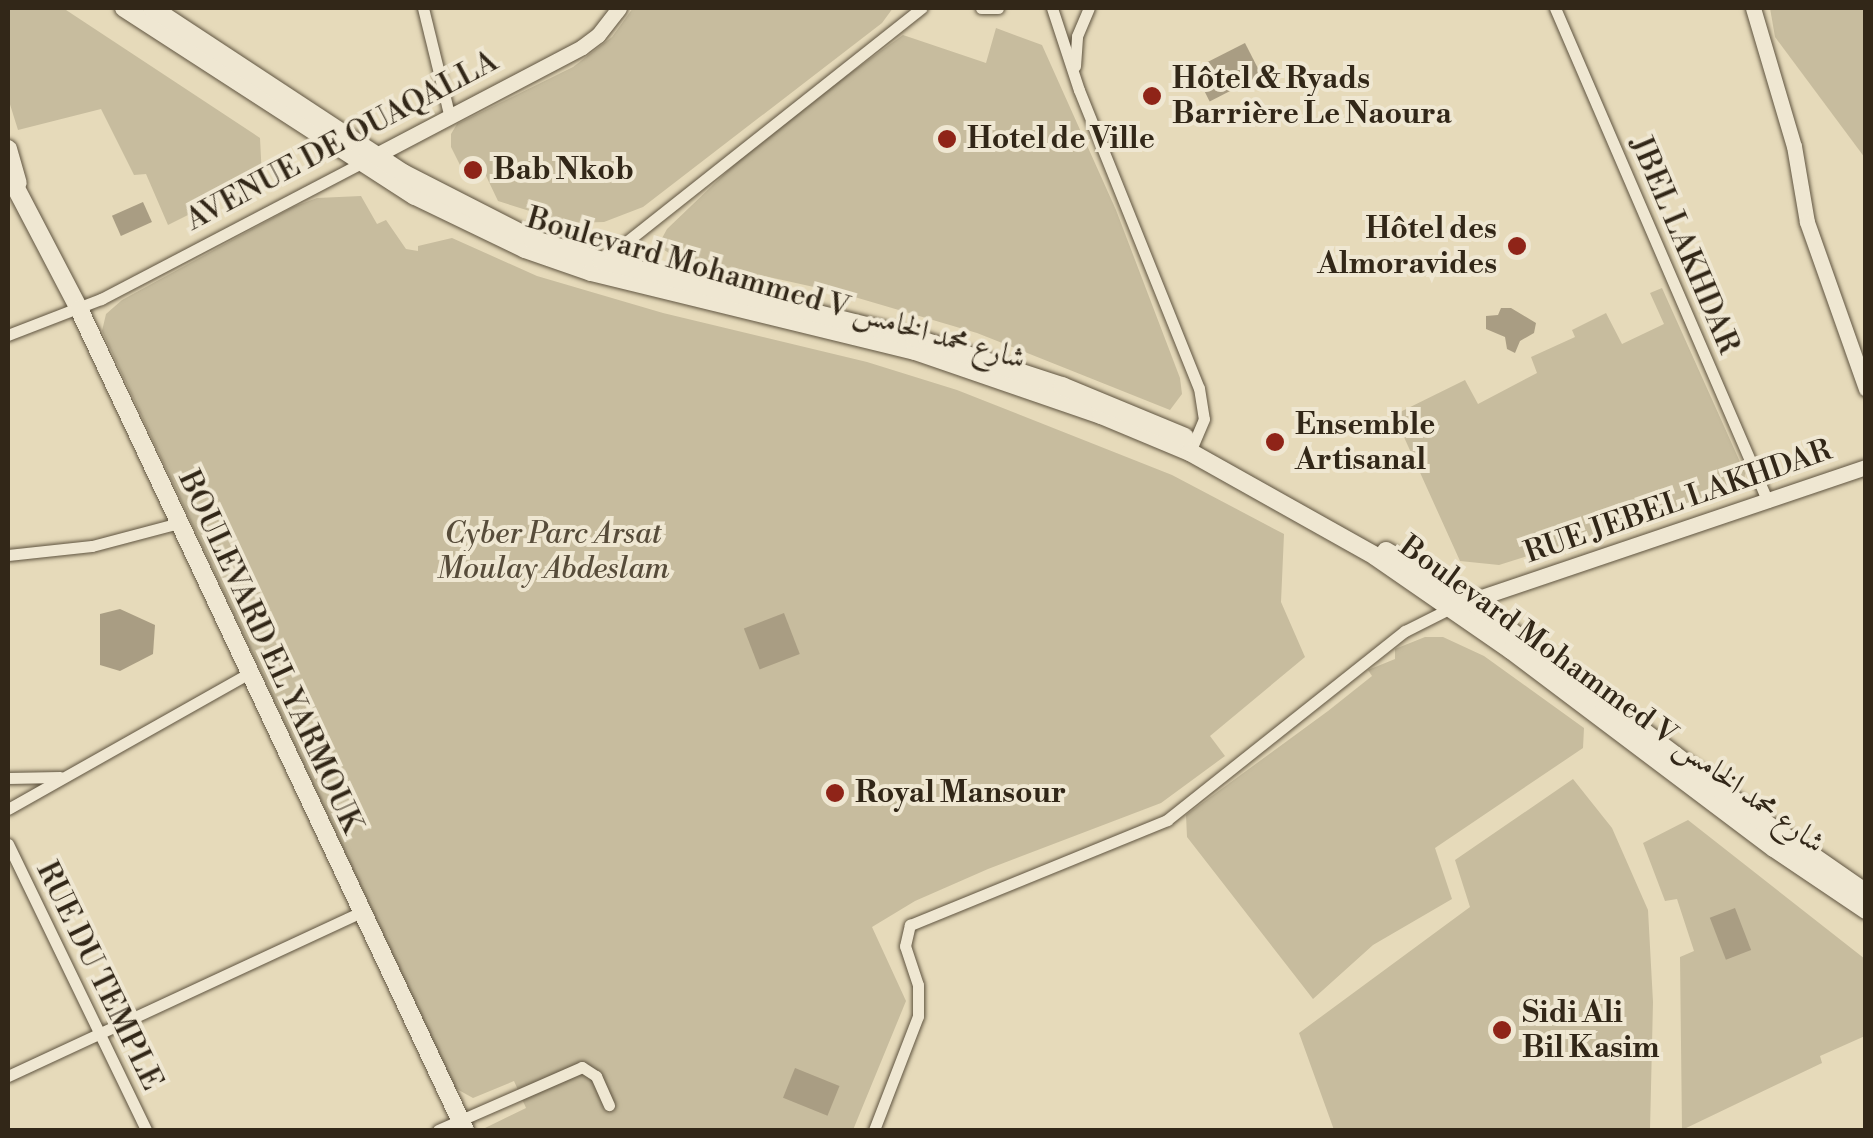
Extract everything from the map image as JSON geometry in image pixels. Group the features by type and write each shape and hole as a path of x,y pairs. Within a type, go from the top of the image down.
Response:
{"main road":[{"name":"Boulevard Mohammed V شارع محمد الخامس","path":"124,8 370,158"},
{"name":"Boulevard Mohammed V شارع محمد الخامس","path":"152,8 440,211 525,250 915,351 1193,447 1472,601 1755,816 1866,892"},
{"name":"BOULEVARD EL YARMOUK","path":"8,149 23,197"},
{"name":"BOULEVARD EL YARMOUK","path":"8,173 79,309 462,1125"},
{"name":"Boulevard Mohammed V شارع محمد الخامس","path":"1193,447 1375,556 1452,608 1788,858 1866,910"}],"street":[{"path":"423,8 449,114"},
{"name":"AVENUE DE OUAQALLA","path":"8,335 79,309 582,47 598,35 619,8"},
{"path":"596,266 921,8"},
{"path":"981,8 998,8"},
{"path":"1052,8 1074,75 1200,388 1204,419 1193,447"},
{"path":"1074,75 1077,36 1089,8"},
{"name":"JBEL LAKHDAR","path":"1555,8 1768,502"},
{"path":"1754,8 1794,146 1806,222 1866,389"},
{"name":"RUE JEBEL LAKHDAR","path":"1452,608 1866,467"},
{"path":"8,555 92,546 178,523"},
{"path":"874,1130 918,1016 918,984 905,946 910,925 1166,820 1405,630 1452,608"},
{"path":"8,808 249,673"},
{"path":"8,778 64,776"},
{"name":"RUE DU TEMPLE","path":"8,844 146,1130"},
{"path":"8,1076 362,912"},
{"path":"438,1130 462,1125 582,1067 596,1076 609,1104"}],"green space":[{"path":"8,8 63,8 260,138 262,178 168,225 146,174 134,175 101,109 18,130 8,98"},
{"path":"633,8 893,8 882,23 643,207 604,222 568,223 498,201 478,159 461,167 451,147 451,134 457,124 573,67 612,37"},
{"path":"1770,8 1865,8 1865,158 1775,37"},
{"path":"996,28 1042,45 1116,210 1180,378 1182,394 1170,410 977,333 841,293 673,256 663,249 661,240 667,229 766,134 903,35 986,63"},
{"name":"Cyber Parc Arsat Moulay Abdeslam","path":"361,196 377,224 386,220 406,249 418,251 418,246 452,238 537,276 663,313 867,362 957,390 1172,475 1284,534 1281,602 1305,657 1210,736 1225,756 1161,803 988,869 915,901 872,927 906,1001 853,1130 481,1130 526,1108 514,1081 473,1098 455,1088 102,331 106,314 122,300 293,207 317,198"},
{"path":"1662,288 1745,473 1744,487 1499,565 1460,561 1394,415 1465,380 1478,404 1537,373 1531,357 1575,337 1572,330 1606,313 1622,344 1664,324 1650,293"},
{"path":"1425,637 1443,637 1484,656 1584,728 1583,748 1435,848 1452,899 1373,945 1313,999 1187,837 1186,815 1372,676 1368,670 1395,659 1395,649"},
{"path":"1573,779 1612,828 1648,910 1653,1002 1650,1130 1334,1130 1299,1033 1470,907 1455,860"},
{"path":"1688,820 1865,959 1865,1036 1820,1056 1822,1063 1682,1130 1680,957 1694,951 1677,899 1665,901 1643,843"}],"shaded area":[{"path":"1245,43 1261,75 1210,101 1193,69"},
{"path":"143,202 152,222 121,236 112,216"},
{"path":"1501,308 1511,308 1536,323 1534,333 1520,341 1515,353 1507,349 1505,337 1486,329 1486,316 1498,315"},
{"path":"120,609 155,625 153,654 120,671 100,665 100,614"},
{"path":"784,613 800,654 760,669 744,628"},
{"path":"1735,908 1751,950 1726,960 1710,918"},
{"path":"795,1068 840,1086 828,1116 783,1098"}],"place":[{"name":"Hôtel & Ryads Barrière Le Naoura","path":"1152,96"},
{"name":"Hotel de Ville","path":"947,139"},
{"name":"Bab Nkob","path":"473,170"},
{"name":"Hôtel des Almoravides","path":"1517,246"},
{"name":"Ensemble Artisanal","path":"1275,442"},
{"name":"Royal Mansour","path":"835,793"},
{"name":"Sidi Ali Bil Kasim","path":"1502,1030"}]}
